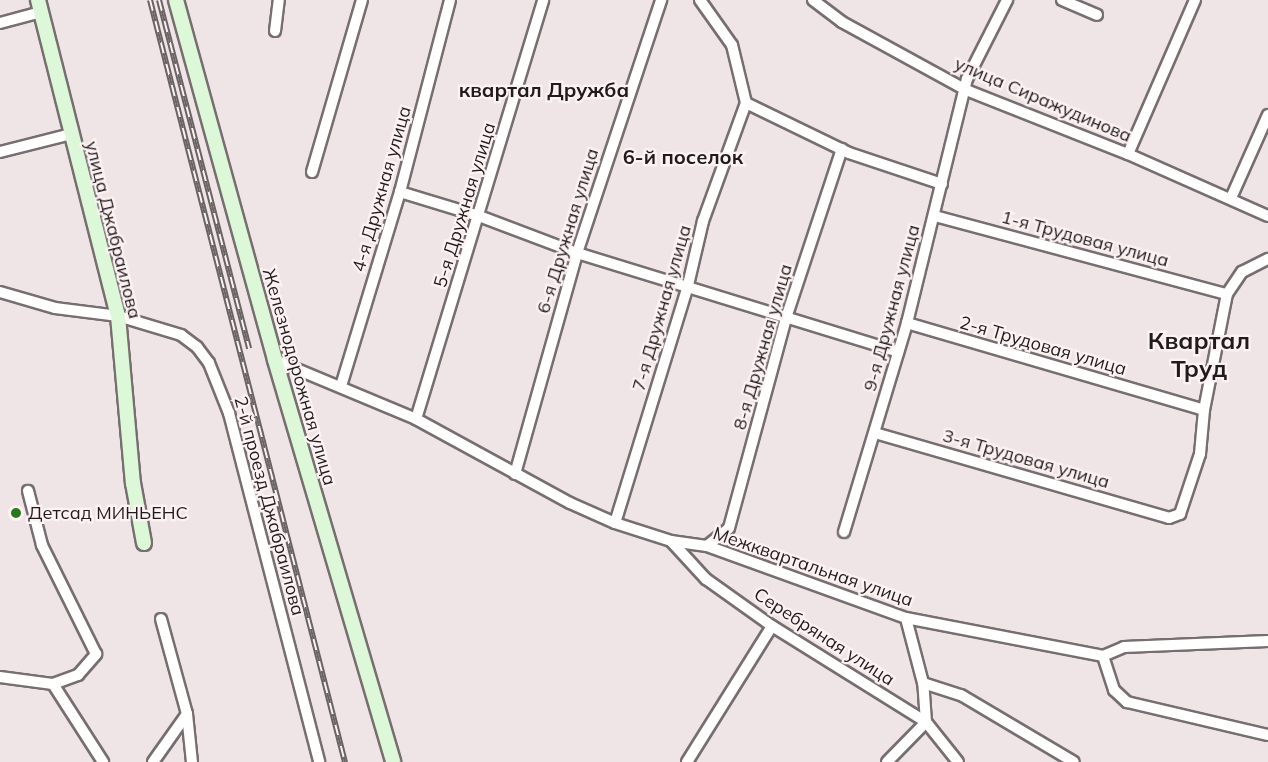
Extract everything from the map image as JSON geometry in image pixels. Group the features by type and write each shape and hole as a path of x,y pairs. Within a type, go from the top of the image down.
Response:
{"street":[{"name":"Железнодорожная улица","path":"176,0 274,360 393,762"},
{"path":"275,31 279,0"},
{"path":"312,172 362,0"},
{"name":"4-я Дружная улица","path":"341,386 400,192 450,0"},
{"name":"5-я Дружная улица","path":"416,419 543,0"},
{"name":"6-я Дружная улица","path":"515,474 577,253 661,0"},
{"path":"700,0 732,45 746,103 842,149 942,184"},
{"name":"улица Сиражудинова","path":"813,0 842,22 966,90 1128,154 1268,216"},
{"name":"9-я Дружная улица","path":"844,532 907,323 967,79 1007,0"},
{"path":"1062,0 1097,15"},
{"path":"1128,154 1195,0"},
{"path":"0,23 39,6"},
{"name":"улица Джабраилова","path":"39,6 118,315 133,483 144,543"},
{"name":"7-я Дружная улица","path":"615,523 688,285 703,221 746,103"},
{"path":"1230,198 1268,115"},
{"path":"0,152 71,134"},
{"name":"8-я Дружная улица","path":"707,546 729,528 786,318 842,149"},
{"path":"400,192 479,216 577,253 688,285 898,352"},
{"name":"1-я Трудовая улица","path":"935,216 1227,294"},
{"path":"1204,410 1227,294 1242,272 1268,259"},
{"name":"2-й проезд Джабраилова","path":"0,292 37,305 118,315 181,335 197,346 209,363 232,424 318,762"},
{"name":"2-я Трудовая улица","path":"907,323 1204,410"},
{"name":"Межквартальная улица","path":"274,360 416,419 515,474 615,523 670,541 707,546 906,618 1103,656 1124,647 1268,641"},
{"name":"3-я Трудовая улица","path":"875,433 1169,518 1180,514 1185,505 1200,454 1204,410"},
{"path":"0,676 53,684 87,669 93,661 95,648 42,545 27,491"},
{"name":"Серебряная улица","path":"670,541 706,579 772,626 926,723 958,762"},
{"path":"887,762 926,723 923,683 906,618"},
{"path":"161,619 187,714 192,762"},
{"path":"687,762 772,626"},
{"path":"1103,656 1113,690 1126,702 1268,735"},
{"path":"923,683 961,694 1074,762"},
{"path":"53,684 103,762"},
{"path":"153,762 187,714"}],"railway":[{"path":"150,0 345,762"},
{"path":"159,0 249,349"}],"place":[{"name":"Детсад МИНЬЕНС","path":"16,513"}],"district":[{"name":"квартал Дружба","path":"544,89"},
{"name":"6-й поселок","path":"683,156"},
{"name":"Квартал Труд","path":"1199,355"}]}
